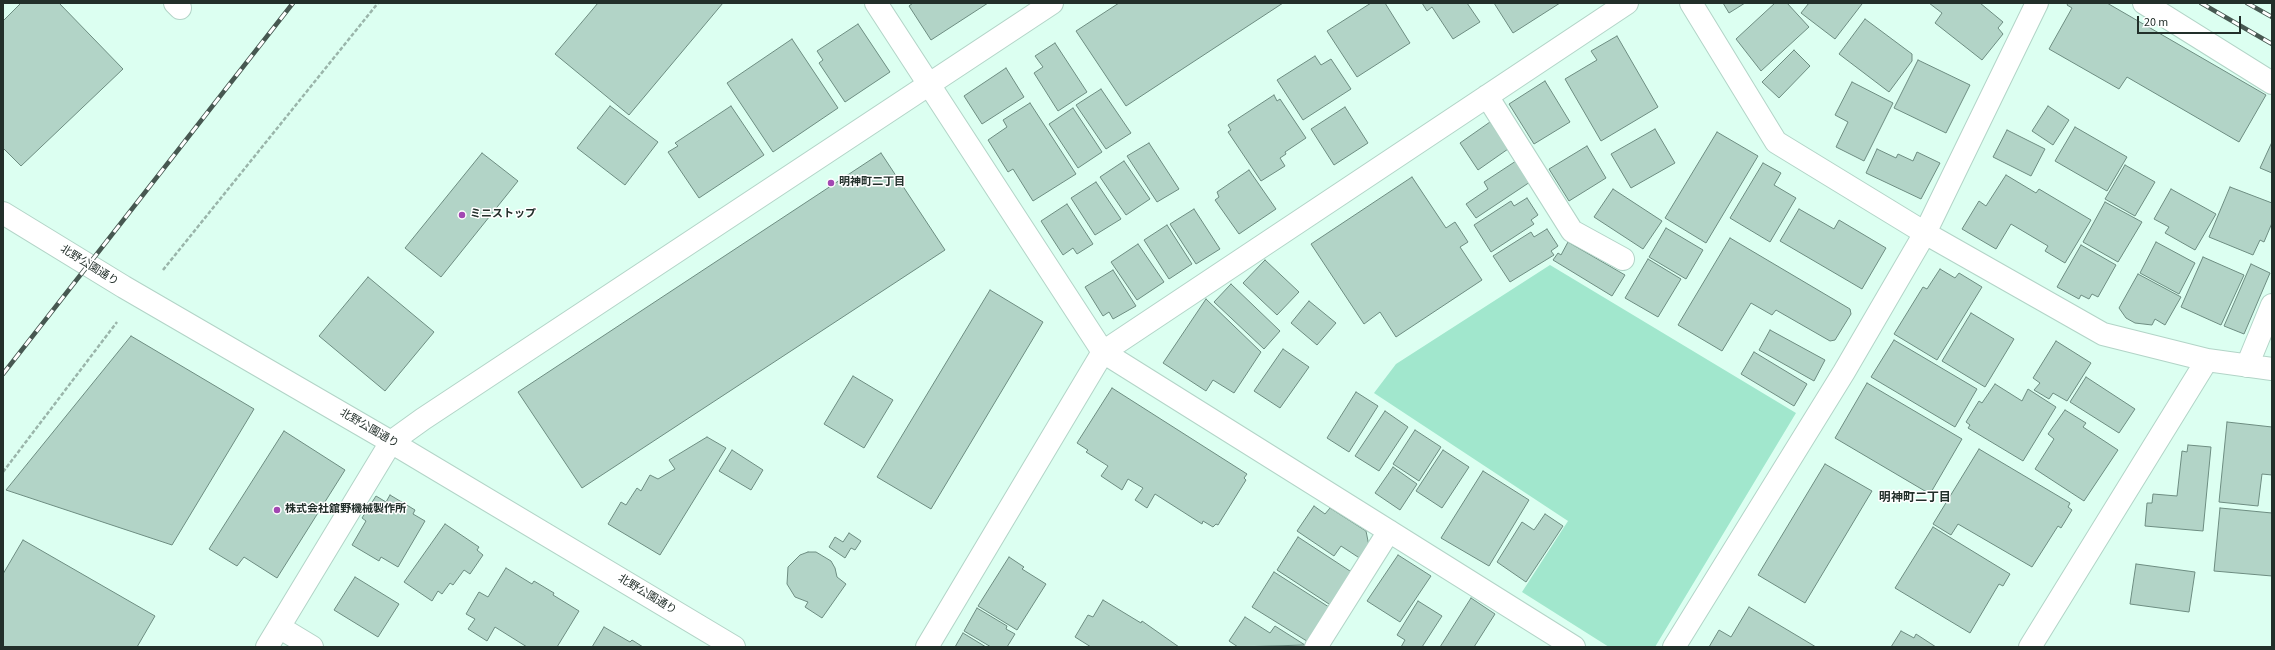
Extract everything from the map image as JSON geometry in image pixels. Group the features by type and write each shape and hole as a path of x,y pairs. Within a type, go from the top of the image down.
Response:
{"street":[{"path":"876,3 1103,352 1574,647"},
{"path":"267,647 392,442 422,419 1052,3"},
{"path":"927,647 1103,352 1627,3"},
{"path":"1691,3 1776,142 1925,233 2103,334 2207,360 2272,369"},
{"path":"1674,647 1844,372 1925,233 2038,3"},
{"path":"2144,3 2272,83"},
{"path":"1487,96 1572,231 1623,259"},
{"name":"北野公園通り","path":"3,213 124,287 392,442 734,647"},
{"path":"2247,366 2272,305"},
{"path":"2030,647 2207,360"},
{"path":"1316,647 1389,531"},
{"path":"279,627 312,647"}],"path":[{"path":"163,270 378,3"},
{"path":"3,472 117,322"}],"green space":[{"path":"1550,265 1796,413 1655,647 1609,647 1522,592 1568,521 1374,393 1396,364"}],"building":[{"path":"21,3 59,3 123,69 21,166 3,148 3,21"},
{"path":"598,3 723,3 629,115 555,54"},
{"path":"913,3 988,3 931,40 909,6"},
{"path":"1119,3 1283,3 1126,106 1076,31"},
{"path":"1371,3 1385,3 1410,43 1357,77 1327,31"},
{"path":"1422,3 1467,3 1480,22 1453,39 1432,7 1427,11"},
{"path":"1494,3 1560,3 1513,33"},
{"path":"1723,3 1745,3 1729,13"},
{"path":"1775,3 1787,3 1809,27 1761,71 1736,39"},
{"path":"1809,3 1862,4 1835,39 1801,13"},
{"path":"1929,3 1980,3 2003,22 1998,28 2003,34 1982,60 1935,23 1942,13"},
{"path":"2068,3 2107,3 2266,95 2239,142 2127,77 2119,89 2049,49 2072,8 2067,5"},
{"path":"1865,19 1912,54 1912,61 1889,92 1839,54"},
{"path":"858,24 890,72 845,102 819,63 823,60 817,51"},
{"path":"1617,36 1658,107 1601,141 1565,79 1597,60 1591,51"},
{"path":"792,39 838,108 773,152 727,83"},
{"path":"1055,43 1087,92 1058,111 1034,73 1043,67 1035,56"},
{"path":"1794,50 1810,66 1779,98 1762,82"},
{"path":"1315,56 1321,65 1331,59 1351,89 1303,120 1277,80"},
{"path":"1918,60 1970,85 1946,133 1894,108"},
{"path":"1006,68 1024,97 982,124 964,96"},
{"path":"1545,81 1570,122 1534,144 1509,104"},
{"path":"1852,82 1893,103 1864,161 1836,147 1848,122 1835,115"},
{"path":"1101,89 1131,133 1106,149 1076,105"},
{"path":"1274,95 1277,101 1280,99 1306,138 1285,152 1286,154 1280,158 1285,166 1261,181 1228,132 1231,130 1228,125"},
{"path":"1030,103 1076,174 1033,201 1013,169 1008,172 988,140 1007,127 1003,120"},
{"path":"610,106 658,142 625,185 577,148"},
{"path":"731,106 764,155 699,198 668,152 678,146 675,143"},
{"path":"2048,106 2069,120 2053,145 2032,131"},
{"path":"1345,107 1368,143 1334,165 1311,129"},
{"path":"1073,108 1102,152 1078,168 1049,124"},
{"path":"1490,122 1508,149 1478,170 1460,143"},
{"path":"2075,127 2127,157 2107,191 2055,161"},
{"path":"1655,129 1675,163 1631,188 1611,154"},
{"path":"2007,130 2045,149 2031,176 1993,157"},
{"path":"1717,132 1758,156 1706,243 1665,218"},
{"path":"2272,142 2272,173 2260,168"},
{"path":"1149,143 1179,189 1157,202 1127,156"},
{"path":"1587,146 1606,178 1569,201 1549,169"},
{"path":"1877,149 1896,158 1898,154 1913,161 1917,152 1940,163 1921,199 1866,173"},
{"name":"ミニストップ","path":"482,153 518,181 441,277 405,248"},
{"path":"881,153 945,250 582,488 518,392"},
{"path":"1124,161 1150,199 1126,215 1100,177"},
{"path":"1516,161 1530,182 1476,218 1466,204 1488,189 1484,182"},
{"path":"1763,163 1781,173 1774,185 1796,198 1770,242 1730,218"},
{"path":"2125,165 2155,182 2135,216 2105,199"},
{"path":"1249,170 1276,209 1239,234 1215,200 1219,197 1217,192"},
{"path":"2006,175 2036,193 2039,189 2091,220 2065,263 2045,251 2048,246 2011,224 1996,249 1962,229 1979,201 1986,206"},
{"path":"1412,177 1446,228 1455,222 1468,242 1460,247 1482,280 1396,337 1380,312 1364,324 1311,244"},
{"path":"1096,182 1121,219 1095,235 1071,198"},
{"path":"2230,187 2272,203 2272,223 2264,242 2260,240 2253,255 2209,237"},
{"path":"1613,189 1662,221 1643,249 1594,217"},
{"path":"2171,189 2216,214 2195,250 2165,233 2169,227 2154,219"},
{"path":"1527,198 1538,215 1531,220 1534,224 1491,252 1474,225 1511,201 1514,206"},
{"path":"2105,202 2142,222 2118,262 2083,242"},
{"path":"1067,204 1093,244 1077,254 1073,248 1063,255 1041,221"},
{"path":"1194,209 1220,249 1196,264 1170,224"},
{"path":"1799,209 1834,229 1839,220 1886,248 1862,289 1780,241"},
{"path":"1167,225 1192,264 1169,279 1144,240"},
{"path":"1666,228 1703,250 1686,279 1649,257"},
{"path":"1547,229 1558,246 1551,251 1554,255 1510,282 1493,256 1531,232 1534,237"},
{"path":"1730,238 1850,309 1851,314 1835,340 1830,341 1776,310 1772,315 1751,303 1722,351 1678,325"},
{"path":"1568,242 1625,275 1612,296 1553,260 1558,253 1561,255"},
{"path":"2156,242 2195,263 2179,294 2140,273"},
{"path":"1138,244 1164,282 1137,300 1111,262"},
{"path":"2081,245 2116,265 2098,297 2092,294 2089,299 2081,295 2079,299 2057,287"},
{"path":"2203,257 2244,275 2221,325 2181,307"},
{"path":"1648,259 1681,279 1658,317 1625,298"},
{"path":"1265,260 1299,292 1277,315 1243,283"},
{"path":"2251,264 2270,273 2244,334 2224,326"},
{"path":"1940,269 1955,278 1959,273 1982,287 1937,360 1894,334 1923,287 1927,289"},
{"path":"1113,270 1136,306 1113,319 1109,312 1103,316 1085,287"},
{"path":"2138,274 2181,297 2165,325 2155,319 2152,325 2135,323 2126,318 2119,308"},
{"path":"368,277 434,332 385,391 319,336"},
{"path":"1231,284 1280,331 1264,349 1214,302"},
{"path":"990,290 1043,322 931,509 877,477"},
{"path":"1206,299 1261,352 1234,393 1213,380 1206,391 1163,363"},
{"path":"1309,301 1336,323 1317,345 1291,323"},
{"path":"1971,313 2014,339 1985,387 1942,361"},
{"path":"1770,330 1825,360 1814,381 1759,350"},
{"path":"131,336 254,409 172,545 6,490"},
{"path":"1894,340 1977,389 1955,427 1871,377"},
{"path":"2056,341 2091,363 2067,401 2053,393 2049,399 2034,390 2040,383 2033,378"},
{"path":"1283,349 1309,367 1280,408 1254,391"},
{"path":"1754,352 1807,384 1794,406 1741,374"},
{"path":"853,376 893,400 864,448 824,424"},
{"path":"2086,377 2135,409 2119,433 2070,402"},
{"path":"1867,383 1962,439 1930,494 1835,438"},
{"path":"1995,384 2022,401 2028,389 2056,407 2023,461 1968,428 1970,425 1966,422 1979,401 1982,403"},
{"path":"1112,388 1247,474 1244,478 1246,480 1218,525 1216,524 1213,527 1203,521 1202,524 1155,494 1147,508 1135,500 1143,488 1128,479 1122,490 1101,476 1108,466 1086,452 1088,450 1077,443"},
{"path":"1356,392 1378,406 1349,452 1327,438"},
{"path":"2065,410 2086,423 2083,427 2118,450 2084,501 2035,469 2054,439 2048,434"},
{"path":"1385,411 1408,427 1379,471 1355,456"},
{"path":"2227,422 2272,427 2272,475 2262,474 2258,506 2219,502"},
{"path":"1415,430 1441,447 1419,481 1393,464"},
{"name":"株式会社舘野機械製作所","path":"284,431 345,470 277,578 244,557 237,566 209,549"},
{"path":"707,437 726,448 660,555 608,524 621,502 626,505 637,488 641,491 650,475 658,479 675,469 669,460"},
{"path":"2188,445 2211,447 2203,531 2145,526 2147,503 2152,503 2153,494 2177,496 2182,451 2187,452"},
{"path":"1979,449 2070,503 2068,507 2072,510 2061,528 2058,526 2032,567 1958,524 1951,535 1933,524"},
{"path":"732,450 763,470 751,490 719,471"},
{"path":"1443,450 1469,467 1442,508 1416,491"},
{"path":"1825,464 1872,491 1805,603 1758,575"},
{"path":"1393,467 1417,484 1400,510 1375,493"},
{"path":"1483,471 1529,500 1489,566 1441,538"},
{"path":"390,495 415,510 413,514 425,521 398,567 381,557 379,561 352,545 366,521 362,518 376,496 386,502"},
{"path":"1314,506 1325,514 1330,508 1366,531 1369,546 1361,559 1341,546 1334,556 1297,531"},
{"path":"2220,508 2272,513 2272,576 2214,571"},
{"path":"1545,514 1563,526 1526,582 1497,562 1522,522 1534,530"},
{"path":"445,524 479,547 477,550 483,555 470,574 464,570 453,585 450,583 442,594 438,591 432,601 404,582"},
{"path":"1933,527 2010,574 2003,586 1999,584 1970,633 1895,588"},
{"path":"849,533 861,541 855,550 851,548 845,558 829,547 835,537 843,542"},
{"path":"1298,537 1353,573 1332,606 1277,570"},
{"path":"23,540 155,616 137,647 3,647 3,574"},
{"path":"808,552 816,552 831,561 835,568 837,577 846,584 822,618 805,607 808,602 795,597 787,584 788,567 800,555"},
{"path":"1398,555 1431,576 1400,622 1367,601"},
{"path":"1009,557 1024,567 1022,569 1046,584 1017,630 978,606"},
{"path":"2136,564 2195,572 2189,612 2130,604"},
{"path":"506,568 532,584 534,581 579,611 557,647 527,647 495,627 487,641 468,629 475,619 466,614 479,592 488,597"},
{"path":"1274,572 1332,609 1310,643 1252,607"},
{"path":"355,577 399,604 378,637 334,610"},
{"path":"1471,598 1495,614 1474,647 1440,647"},
{"path":"1103,600 1141,623 1142,621 1179,647 1091,647 1075,637 1088,615 1093,617"},
{"path":"1418,601 1442,616 1422,647 1401,647 1405,640 1397,635"},
{"path":"1749,607 1816,647 1709,647 1719,630 1731,637"},
{"path":"977,608 1007,626 1006,629 1015,634 1007,647 991,647 964,631"},
{"path":"1245,617 1270,633 1275,626 1305,645 1238,647 1229,641"},
{"path":"604,627 630,642 632,640 643,647 592,647"},
{"path":"1901,631 1914,638 1916,634 1936,647 1891,647"},
{"path":"963,633 986,647 955,647"}],"railway":[{"path":"3,374 293,3"},
{"path":"2201,3 2272,44"},
{"path":"2247,3 2272,17"}],"place":[{"name":"明神町二丁目","path":"831,183"},
{"name":"ミニストップ","path":"462,215"},
{"name":"株式会社舘野機械製作所","path":"277,510"}],"district":[{"name":"明神町二丁目","path":"1915,498"}]}
